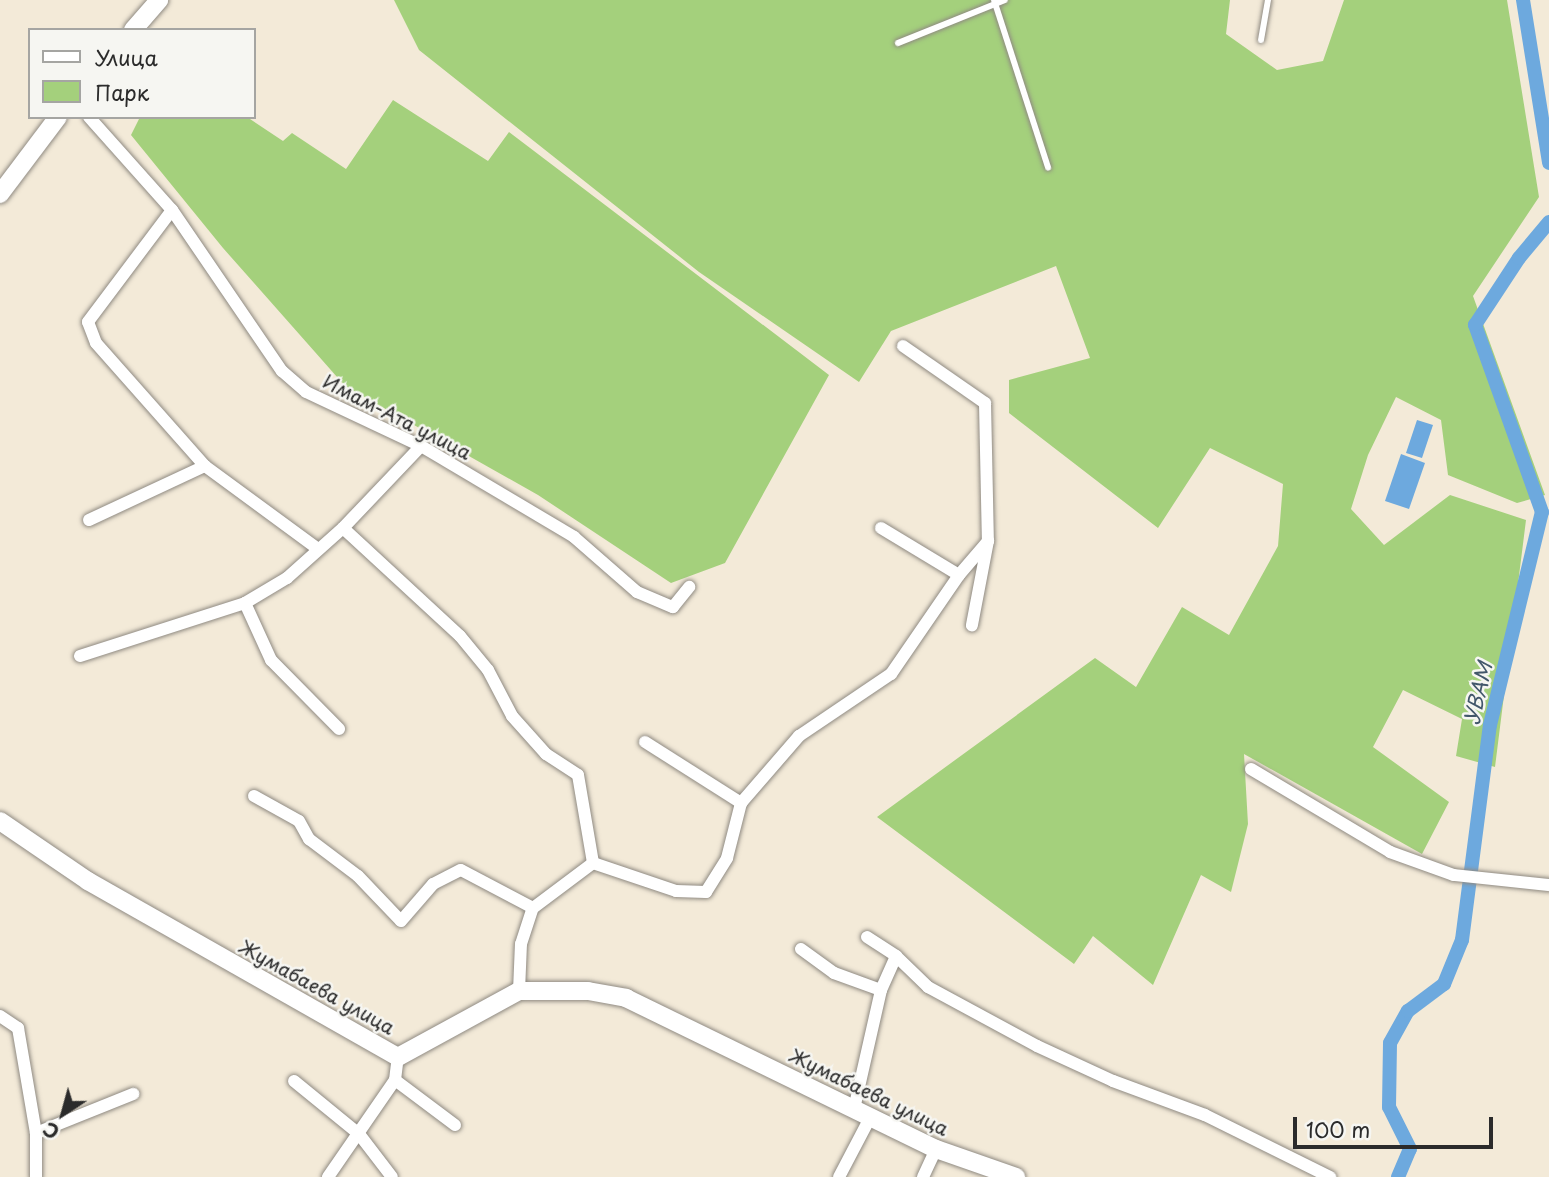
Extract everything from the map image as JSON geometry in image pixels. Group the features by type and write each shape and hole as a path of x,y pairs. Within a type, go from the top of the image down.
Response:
{"street":[{"path":"135,28 159,0"},
{"path":"0,194 56,119"},
{"name":"Имам-Ата улица","path":"91,119 172,210 282,371 306,392 421,446 574,537 637,592 673,607 689,587"},
{"path":"172,210 88,322 96,343 205,466 318,549"},
{"path":"903,346 985,403 988,541 972,625"},
{"path":"80,656 245,603 287,578 343,528 421,446"},
{"path":"89,520 205,466"},
{"path":"343,528 460,636 488,670 512,716 546,754 578,775 593,863"},
{"path":"881,528 959,575"},
{"path":"593,863 676,891 706,892 727,858 741,803 799,736 891,674 959,575 988,541"},
{"path":"245,603 271,660 339,729"},
{"path":"645,742 741,803"},
{"path":"1251,769 1390,852 1454,875 1549,885"},
{"path":"254,796 299,821 309,839 358,876 401,921 433,884 461,870 533,908"},
{"name":"Жумабаева улица","path":"0,821 88,881 398,1057 519,991 588,991 625,998 936,1149 1016,1177"},
{"path":"519,991 521,944 533,908 593,863"},
{"path":"867,937 896,956 929,988 1037,1046 1205,1115 1330,1177"},
{"path":"801,949 834,972 881,990"},
{"path":"854,1109 881,990 896,956"},
{"path":"0,1016 18,1028 36,1133 36,1177"},
{"path":"328,1177 395,1080 398,1057"},
{"path":"395,1080 454,1125"},
{"path":"294,1082 359,1134 392,1177"},
{"path":"36,1133 133,1094"},
{"path":"839,1177 871,1116"},
{"path":"923,1177 936,1149"}],"lane":[{"path":"898,43 994,2 1005,0"},
{"path":"1261,40 1268,0"},
{"path":"994,2 1048,167"}],"green space":[{"path":"394,0 1230,0 1226,34 1277,70 1323,61 1344,0 1507,0 1539,197 1473,296 1545,495 1517,503 1448,475 1441,420 1396,397 1368,455 1351,509 1384,545 1450,495 1526,520 1495,767 1456,756 1462,719 1403,690 1373,747 1449,802 1422,854 1244,754 1248,824 1231,892 1201,875 1153,985 1093,936 1074,964 877,817 1095,658 1136,687 1182,607 1229,635 1278,546 1283,484 1210,448 1158,528 1009,413 1009,380 1090,358 1056,266 891,331 859,382 699,272 419,50"},
{"path":"393,100 488,161 509,132 829,375 725,563 671,583 538,495 345,386 223,248 131,135 139,119 250,119 283,141 292,133 346,169"}],"water":[{"path":"1417,420 1433,425 1422,458 1406,453"},
{"path":"1401,454 1425,463 1409,509 1385,501"}],"waterway":[{"name":"УВАМ","path":"1523,0 1549,163"},
{"name":"УВАМ","path":"1398,1177 1410,1149 1389,1107 1390,1043 1408,1011 1444,984 1462,940 1490,725 1542,512 1475,325 1519,258 1549,222"}]}
